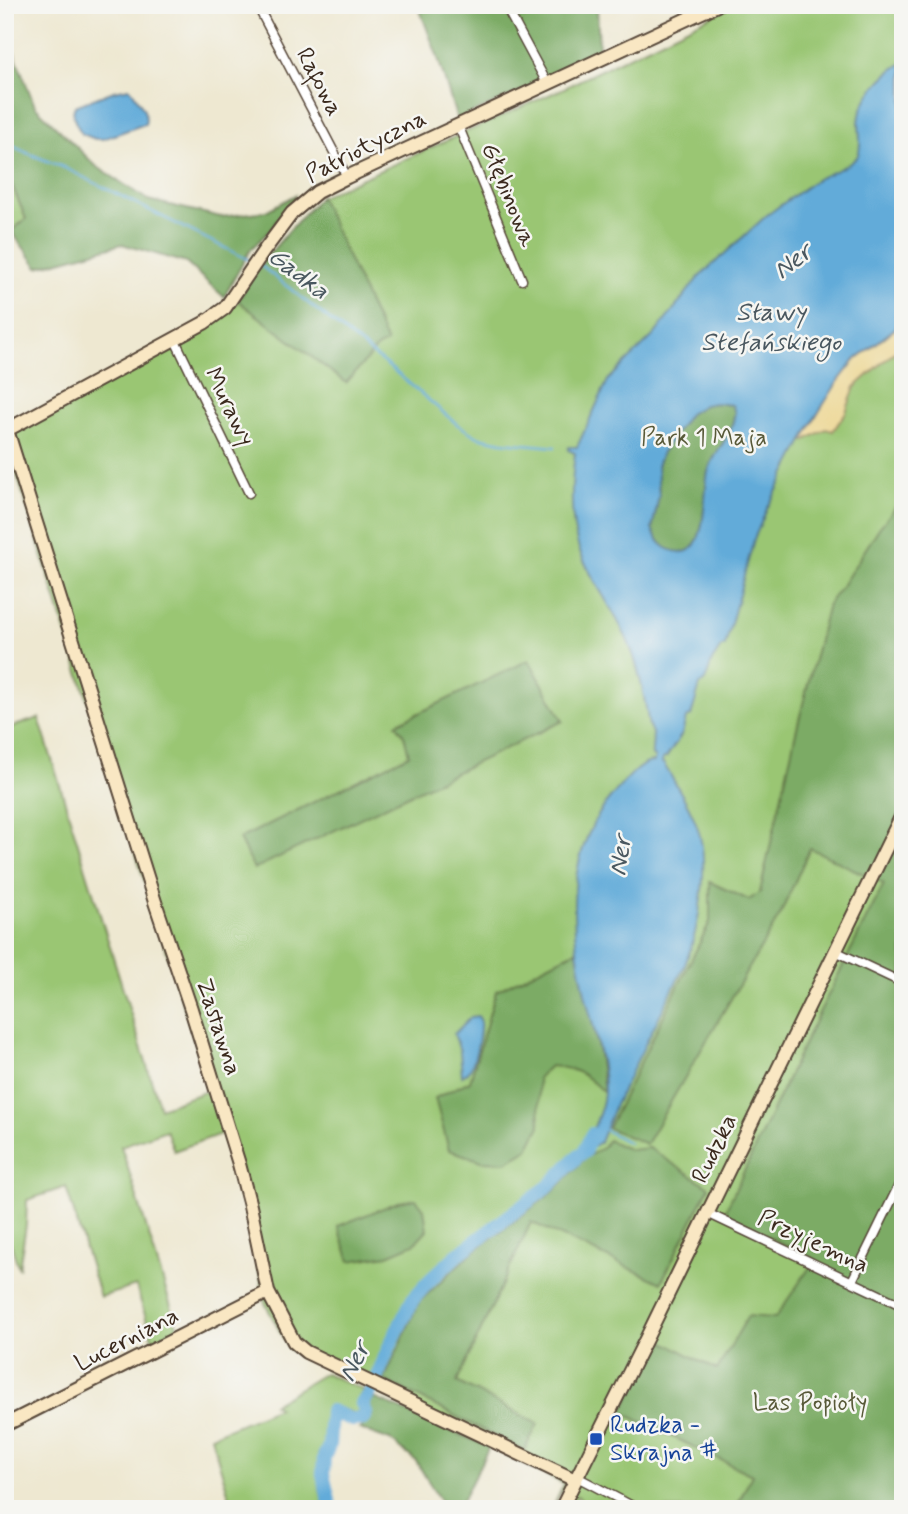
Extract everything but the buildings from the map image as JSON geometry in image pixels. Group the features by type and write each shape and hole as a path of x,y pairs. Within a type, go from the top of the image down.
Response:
{"street":[{"name":"Rafowa","path":"257,5 347,177"},
{"path":"505,5 548,85"},
{"name":"Patriotyczna","path":"6,427 204,323 225,308 263,251 300,206 317,192 717,5"},
{"name":"Głębinowa","path":"458,125 522,280"},
{"name":"Murawy","path":"174,338 249,493"},
{"name":"Zastawna","path":"6,427 239,1164 268,1292 287,1332 298,1347 576,1479"},
{"name":"Rudzka","path":"567,1506 576,1479 903,813"},
{"path":"835,951 903,983"},
{"path":"852,1282 903,1177"},
{"name":"Przyjemna","path":"707,1213 903,1307"},
{"name":"Lucerniana","path":"5,1425 268,1292"},
{"path":"576,1479 638,1509"}],"green space":[{"path":"418,5 597,5 599,49 522,91 457,120"},
{"name":"Park 1 Maja","path":"733,5 903,5 903,1509 591,1509 577,1496 574,1503 562,1491 555,1503 564,1484 289,1349 265,1303 249,1216 223,1133 174,1151 166,1130 121,1146 178,1329 153,1341 136,1286 100,1297 66,1187 27,1200 19,1269 5,1226 5,729 39,718 160,1108 210,1090 5,437 220,318 238,301 255,271 320,197 560,90"},
{"path":"7,35 35,106 96,166 148,200 221,217 266,211 295,195 294,203 282,212 272,228 250,250 224,297 186,263 122,244 38,267 11,231 26,219 5,168"},
{"path":"5,168 26,219 5,233"},
{"path":"320,197 387,343 378,347 346,383 238,301 255,271"},
{"name":"Park 1 Maja","path":"704,405 732,405 735,412 732,424 708,472 703,520 695,544 689,550 674,551 662,545 652,529 659,496 657,466 662,452 689,414"},
{"name":"Las Popioły","path":"903,498 903,1509 735,1509 752,1475 621,1412 661,1340 717,1370 748,1316 775,1318 815,1260 724,1214 805,1041 884,884 810,848 780,915 646,1144 608,1128 710,922 710,882 749,900 760,892 828,604 879,528"},
{"path":"529,660 563,721 254,869 239,839 409,755 404,735 396,724"},
{"path":"577,950 599,1053 604,1093 580,1073 550,1066 538,1078 540,1126 528,1149 506,1162 482,1161 449,1150 435,1098 470,1081 496,991"},
{"path":"608,1140 630,1150 649,1148 709,1187 661,1283 531,1222 457,1382 538,1424 524,1451 384,1380 419,1302 469,1255 553,1192 585,1158 602,1148"},
{"path":"416,1199 424,1209 427,1230 414,1244 388,1255 350,1261 338,1226 398,1202"},
{"path":"325,1373 363,1390 357,1402 360,1412 356,1414 333,1406 326,1409 324,1445 318,1455 320,1489 325,1509 233,1509 211,1436 278,1408 273,1404"},
{"path":"374,1398 489,1447 458,1509 445,1509 416,1461 390,1440 360,1429 372,1415 369,1404"}],"sand":[{"path":"899,326 903,337 899,348 855,387 846,412 833,431 826,429 802,442 828,395 855,360"}],"water":[{"name":"Stawy Stefańskiego","path":"903,63 903,327 898,326 855,360 815,418 754,539 725,646 721,647 712,661 705,681 700,685 691,716 686,718 682,734 666,758 663,758 662,763 690,810 701,841 703,877 699,915 685,965 615,1105 600,1142 584,1152 599,1113 604,1080 576,946 574,918 579,864 587,838 599,814 629,776 644,765 654,762 655,757 652,756 652,734 633,654 624,632 586,565 577,542 572,504 575,453 568,450 569,447 577,447 608,380 654,335 698,278 767,215 817,179 855,159 860,147 860,114 868,96 881,80","holes":["704,405 732,405 735,412 732,426 708,472 700,533 689,550 679,552 669,549 659,541 652,529 659,496 657,466 662,452 689,414"]},
{"path":"129,88 144,111 145,124 103,139 82,134 74,117 75,106"},
{"path":"477,1016 480,1029 475,1055 470,1069 462,1076 460,1051 454,1034 471,1017"}],"waterway":[{"name":"Gadka","path":"5,142 65,168 251,261"},
{"name":"Gadka","path":"260,265 458,425 478,437 555,447"},
{"path":"605,1130 629,1143"},
{"name":"Ner","path":"331,1509 323,1474 324,1457 329,1446 331,1411 352,1420 363,1419 366,1413 362,1404 372,1389 413,1299 457,1255 549,1186 584,1152 592,1134"}],"place":[{"name":"Rudzka - Skrajna #","path":"596,1439"}]}
